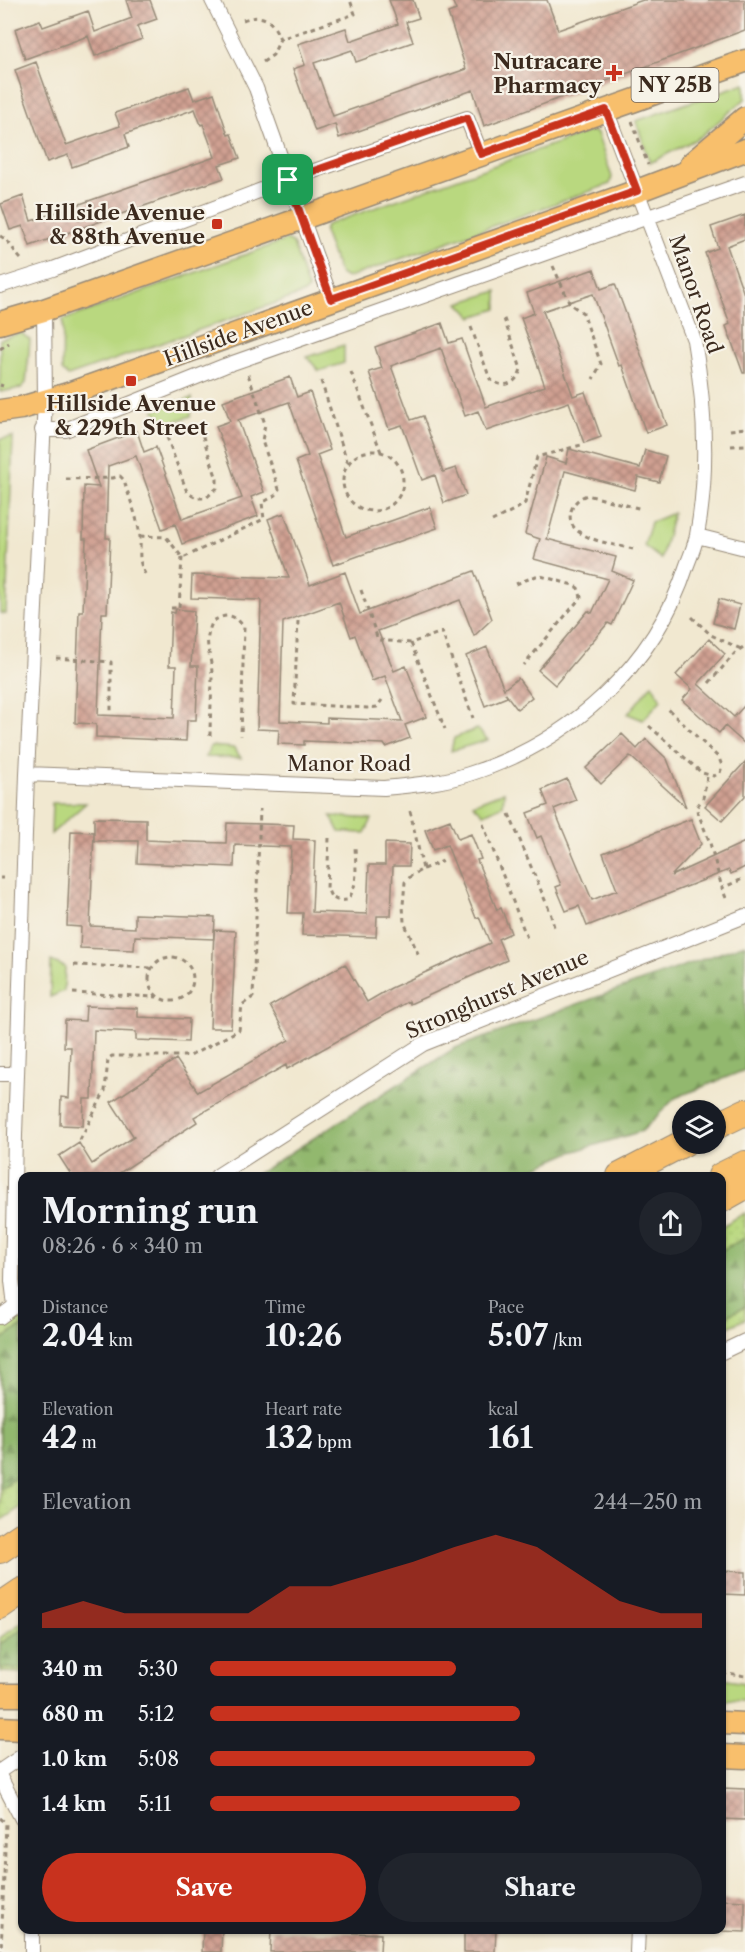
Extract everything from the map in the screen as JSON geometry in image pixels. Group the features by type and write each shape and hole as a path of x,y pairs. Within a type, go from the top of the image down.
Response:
{"highway":[{"path":"726,1121 745,1112"},
{"path":"628,1172 672,1149"},
{"path":"726,1174 745,1164"},
{"path":"726,1197 745,1186"},
{"path":"0,1550 18,1537"},
{"path":"0,1606 18,1594"}],"main road":[{"name":"NY 25B","path":"4,333 44,310 745,61"},
{"path":"676,176 745,118"},
{"name":"Hillside Avenue","path":"0,411 21,408 68,394 637,191 745,150"},
{"path":"0,1695 18,1695"},
{"path":"726,1723 745,1724"},
{"path":"0,1728 18,1729"},
{"path":"726,1756 745,1757"}],"street":[{"path":"212,0 256,88 331,299"},
{"name":"Manor Road","path":"27,774 384,788 432,783 469,774 521,754 549,738 601,699 634,663 654,635 682,582 697,536 705,472 705,420 694,340 606,110"},
{"path":"0,286 53,269 288,180 467,118 481,154"},
{"name":"Hillside Avenue","path":"42,430 65,430 224,366 745,183"},
{"path":"18,1300 12,1281 17,1074 27,774 45,399 44,310"},
{"path":"697,536 745,548"},
{"name":"Stronghurst Avenue","path":"223,1172 423,1044 745,916"},
{"path":"0,1074 17,1074"},
{"path":"0,1317 18,1304"},
{"path":"726,1350 745,1341"},
{"path":"0,1772 18,1759"},
{"path":"0,1777 18,1811"},
{"path":"32,1952 33,1934"},
{"path":"637,1952 638,1934"}],"path":[{"path":"280,39 356,14 351,0"},
{"path":"243,20 255,16 275,26 280,39 273,55 264,62"},
{"path":"630,117 648,166"},
{"path":"0,236 9,241 14,253 30,266"},
{"path":"553,266 570,304 583,313 587,323 601,364 593,379"},
{"path":"471,327 490,379 496,384 513,383 521,369 503,316"},
{"path":"0,349 4,333"},
{"path":"351,372 381,452"},
{"path":"182,557 232,536 264,519 262,503 278,492 279,489 262,441 265,424 248,374"},
{"path":"321,381 348,464"},
{"path":"167,437 187,492 196,498 206,498 217,488 217,478 199,425"},
{"path":"730,430 745,428"},
{"path":"492,521 525,503 537,457 581,445"},
{"path":"732,447 745,445"},
{"path":"366,452 381,452 393,459 399,466 403,484 396,501 381,510 364,510 350,501 343,485 343,476 348,464 358,455 366,452"},
{"path":"66,479 120,476 124,480 140,536 139,563 145,574"},
{"path":"633,549 583,536 574,529 570,522 570,513 574,503 587,495 642,509"},
{"path":"140,536 166,537 182,557 179,608 171,608"},
{"path":"516,585 541,576 573,585 578,588 581,597 525,665"},
{"path":"361,590 378,640 411,643 442,632 473,718"},
{"path":"210,736 212,671 207,652 207,633 213,621 227,616 237,618 244,627 241,736"},
{"path":"692,617 711,635 741,649"},
{"path":"298,621 294,704 367,708 377,707 382,700"},
{"path":"411,643 445,729"},
{"path":"710,683 745,646"},
{"path":"56,658 111,662 111,712"},
{"path":"649,726 708,776 720,773 722,765 719,758 667,708"},
{"path":"708,776 703,798 696,808 710,843 726,898"},
{"path":"80,1140 105,1091 108,1059 112,1056 190,1056 239,1030 242,1005 253,997 260,809"},
{"path":"410,811 423,869"},
{"path":"509,813 554,927"},
{"path":"483,824 527,938"},
{"path":"329,838 327,888 331,897 339,901 347,900 352,895 355,886 355,844"},
{"path":"420,958 404,922 405,882 412,874 443,861"},
{"path":"722,888 745,878"},
{"path":"74,993 157,997 170,1002 182,999 191,989 193,976 187,964 174,957 160,960 152,968 149,985 157,997"},
{"path":"74,965 152,968"},
{"path":"726,1673 745,1676"},
{"path":"0,1818 6,1823 1,1952"}],"green space":[{"path":"745,83 745,99 700,137 650,163 636,121"},
{"path":"591,131 597,133 612,177 610,184 347,278 340,274 324,232 326,225"},
{"path":"286,240 293,243 308,289 304,293 68,376 62,371 63,320"},
{"path":"497,291 497,309 472,317 459,303"},
{"path":"21,333 30,340 26,383 21,388 0,392 0,339"},
{"path":"344,345 344,363 319,371 307,357"},
{"path":"192,398 191,416 167,424 154,410"},
{"path":"13,437 6,614 0,613 0,439"},
{"path":"673,513 661,559 644,546 651,522"},
{"path":"652,684 661,700 643,720 628,714"},
{"path":"477,729 488,740 451,751 454,738"},
{"path":"211,746 234,748 241,758 205,757"},
{"path":"504,792 503,805 484,814 473,804"},
{"path":"52,803 86,803 51,834"},
{"path":"331,816 372,819 365,833 339,832"},
{"path":"745,944 745,1070 675,1098 642,1131 569,1153 526,1172 260,1172 455,1048"},
{"path":"51,961 65,967 64,991 50,997"},
{"path":"745,1213 745,1319 726,1328 726,1224"},
{"path":"745,1238 745,1307 726,1316 726,1248"},
{"path":"18,1311 18,1509 0,1521 0,1325"},
{"path":"18,1329 18,1476 0,1489 0,1341"},
{"path":"18,1625 18,1673 0,1672 0,1638"},
{"path":"18,1632 18,1669 0,1668 0,1644"},
{"path":"726,1680 745,1683 745,1701 726,1700"}],"building":[{"path":"126,0 150,0 157,19 137,26 142,39 95,56 88,36 25,59 15,29 40,20 43,27 88,11 95,32 132,18"},
{"path":"389,0 413,0 419,18 406,22 413,42 356,62 352,50 314,63 333,116 466,69 448,13 456,10 452,0 547,0 558,30 643,0 745,0 745,30 484,126 473,90 339,138 335,124 315,131 293,69 305,65 298,44 346,28 350,41 398,24"},
{"path":"36,62 66,145 120,126 115,113 189,87 194,100 214,93 228,135 231,134 240,158 219,165 224,178 30,246 23,226 10,230 1,204 23,196 31,221 215,157 195,109 125,134 129,147 72,167 68,155 47,162 15,70"},
{"path":"745,215 745,239 727,246 745,297 745,373 743,373 726,326 730,324 705,253 718,248 711,227"},
{"path":"594,269 601,289 615,284 667,425 646,433 622,365 619,366 593,294 543,311 573,396 585,392 601,437 584,443 569,402 486,431 478,411 465,416 441,348 391,366 411,420 423,416 443,472 456,468 466,495 444,503 435,475 422,480 402,425 389,429 369,372 382,368 375,347 442,323 449,343 462,339 486,407 545,386 521,318 534,313 527,293"},
{"path":"290,377 297,397 310,392 330,450 317,455 346,537 430,507 437,528 333,565 296,461 308,456 289,402 238,420 264,492 251,497 258,516 182,544 175,524 162,529 136,456 108,466 106,538 110,538 107,613 102,613 98,715 174,718 176,666 169,666 171,612 175,613 176,609 194,611 191,666 198,666 196,720 187,720 186,741 96,737 96,724 75,723 79,611 83,611 86,539 83,539 84,486 99,487 86,450 137,431 144,452 156,447 182,519 242,498 216,426 230,421 223,401"},
{"path":"569,449 640,468 645,450 666,456 659,482 638,477 635,490 565,471 547,539 616,557 612,571 633,580 612,625 608,623 555,685 538,670 588,611 592,613 608,579 534,559 540,539 525,534 546,457 566,463"},
{"path":"284,513 310,585 345,572 360,614 474,571 492,619 474,636 460,600 378,631 394,671 406,666 426,717 405,725 410,738 386,747 384,744 304,741 304,745 278,744 279,730 257,729 261,600 191,598 192,575 289,578 268,519","holes":["339,602 351,637 355,635 372,681 385,676 402,721 327,718 327,723 280,721 283,622"]},
{"path":"719,599 740,605 734,629 713,623"},
{"path":"709,639 725,654 698,684 734,717 745,705 745,744 725,726 719,733 682,700 692,689 676,675"},
{"path":"487,647 504,689 518,678 532,697 517,709 505,693 507,697 485,706 466,656"},
{"path":"622,734 637,749 646,739 667,759 686,807 630,756 601,784 586,768"},
{"path":"745,762 745,796 722,821 705,806"},
{"path":"567,779 576,800 554,809 592,900 617,890 603,853 691,819 701,844 671,876 745,842 745,867 731,874 729,870 587,926 579,906 566,911 556,887 561,885 541,836 537,838 527,813 548,805 542,790"},
{"path":"94,818 146,819 146,840 190,842 226,843 227,823 294,825 293,839 315,840 312,912 367,914 369,865 385,865 385,843 410,844 409,866 393,866 391,916 377,916 376,937 302,935 303,913 288,913 291,847 235,845 234,867 137,863 138,841 94,841"},
{"path":"450,820 458,839 471,834 481,859 477,860 497,910 501,908 511,933 498,939 507,960 410,1004 409,1001 287,1069 286,1065 194,1117 197,1122 121,1172 69,1172 59,1156 79,1143 92,1164 134,1137 111,1102 176,1059 198,1092 289,1040 270,1006 345,964 367,1002 391,988 490,943 479,917 476,918 447,845 433,850 425,830"},
{"path":"71,831 94,832 90,926 135,928 135,914 215,917 214,939 135,936 134,950 80,948 81,927 67,926"},
{"path":"214,930 236,931 231,1028 210,1028"},
{"path":"86,1006 138,1008 138,1017 189,1019 188,1042 136,1040 136,1032 94,1030 92,1099 84,1099 83,1126 60,1125 61,1097 69,1098 71,1047 64,1047 65,1020 85,1021"},
{"path":"726,1571 745,1572 745,1595 726,1594"},
{"path":"726,1788 745,1789 745,1820 726,1819"},
{"path":"726,1900 745,1901 745,1932 726,1931"},
{"path":"203,1934 222,1934 221,1952 202,1952"},
{"path":"271,1934 381,1934 380,1952 270,1952"},
{"path":"464,1934 496,1934 495,1952 464,1952"}],"place":[{"name":"Nutracare Pharmacy","path":"614,73"},
{"name":"Hillside Avenue & 88th Avenue","path":"217,224"},
{"name":"Hillside Avenue & 229th Street","path":"131,381"}],"route":[{"path":"606,110 637,191 331,299 288,180 467,118 481,154 606,110"}]}
